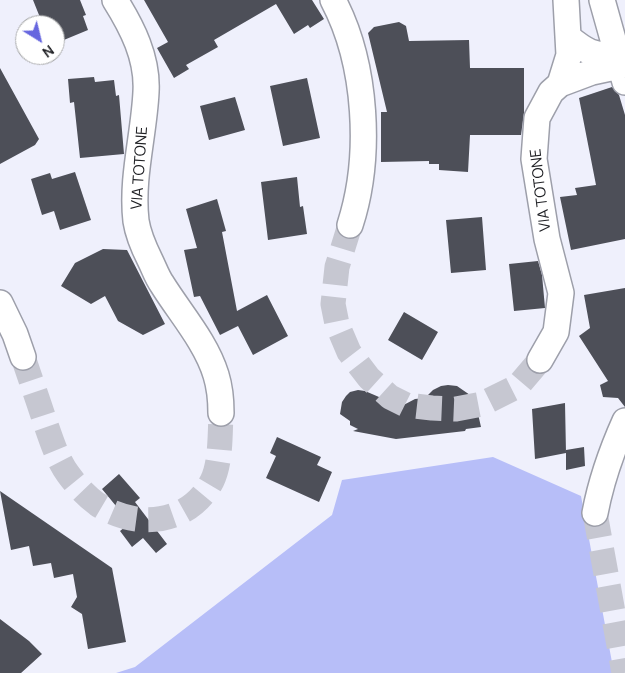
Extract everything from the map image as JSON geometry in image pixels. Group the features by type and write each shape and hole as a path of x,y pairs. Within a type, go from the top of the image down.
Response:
{"street":[{"name":"VIA TOTONE","path":"115,0 129,22 137,41 143,63 146,90 138,166 136,222 144,248 160,282 202,346 215,374 220,395 221,413"},
{"path":"333,0 351,46 359,80 362,111 361,181 350,225"},
{"path":"560,84 569,55 566,0"},
{"path":"602,0 620,67"},
{"path":"568,37 591,53 602,56 620,67"},
{"path":"560,84 592,72 620,67"},
{"name":"VIA TOTONE","path":"540,360 556,332 561,293 547,239 534,159 537,118 551,92 560,84"},
{"path":"0,303 15,334 23,357"},
{"path":"595,513 613,447 625,421"}],"shaded area":[{"path":"493,457 581,496 614,673 116,673 135,667 332,515 342,480"}],"building":[{"path":"33,0 80,0 86,15 83,16 88,30 65,40 65,15 39,15"},
{"path":"144,0 312,0 324,19 310,28 308,25 294,34 276,4 214,40 218,47 186,65 189,69 174,78 157,48 168,42"},
{"path":"399,22 406,26 409,41 469,40 470,68 524,68 524,113 521,135 470,135 468,172 439,170 439,164 429,164 429,161 381,162 381,112 387,112 368,33 374,27"},
{"path":"0,68 39,139 35,145 0,164"},
{"path":"94,77 95,82 114,80 116,96 119,95 124,154 80,158 74,102 70,103 68,79"},
{"path":"307,78 320,138 283,146 270,86"},
{"path":"612,87 619,95 625,115 625,239 571,250 560,197 577,195 575,188 596,185 579,98"},
{"path":"235,97 245,130 209,140 200,106"},
{"path":"75,172 91,220 60,230 54,211 42,215 31,179 50,173 52,179"},
{"path":"297,177 300,207 303,206 307,234 268,240 261,182"},
{"path":"217,199 226,231 222,232 237,311 267,295 288,336 253,355 238,326 220,335 200,296 194,297 184,250 197,248 186,209"},
{"path":"482,217 486,270 451,273 446,220"},
{"path":"103,249 127,250 165,324 143,335 118,321 105,296 91,304 61,286 75,263"},
{"path":"538,261 542,275 545,308 514,311 509,264"},
{"path":"625,288 625,407 618,398 603,397 600,385 608,381 579,336 590,328 584,295"},
{"path":"404,312 438,332 422,360 388,340"},
{"path":"448,385 457,386 470,395 476,405 481,427 466,429 465,431 396,439 353,431 358,429 350,425 350,421 340,414 342,402 350,392 365,391 386,400 399,401 394,410 415,399 425,398 433,390"},
{"path":"565,403 566,453 535,459 532,409"},
{"path":"277,437 321,457 317,465 332,472 319,502 266,478 276,456 270,453"},
{"path":"584,447 585,466 566,470 566,450"},
{"path":"119,474 140,498 135,502 167,544 156,553 143,538 132,547 120,531 130,523 102,489"},
{"path":"0,491 112,568 126,642 88,649 82,614 71,607 77,597 73,574 54,578 51,563 33,566 29,546 11,550"},
{"path":"0,619 29,641 42,654 21,673 0,673"}],"tunnel":[{"path":"350,225 337,267 333,304 337,324 349,352 369,378 390,397 406,405 432,408 456,409 482,404 518,386 540,360"},
{"path":"23,357 52,442 64,468 93,501 112,512 128,518 160,519 190,507 202,496 212,481 217,466 220,448 221,413"},
{"path":"595,513 624,673"}]}
